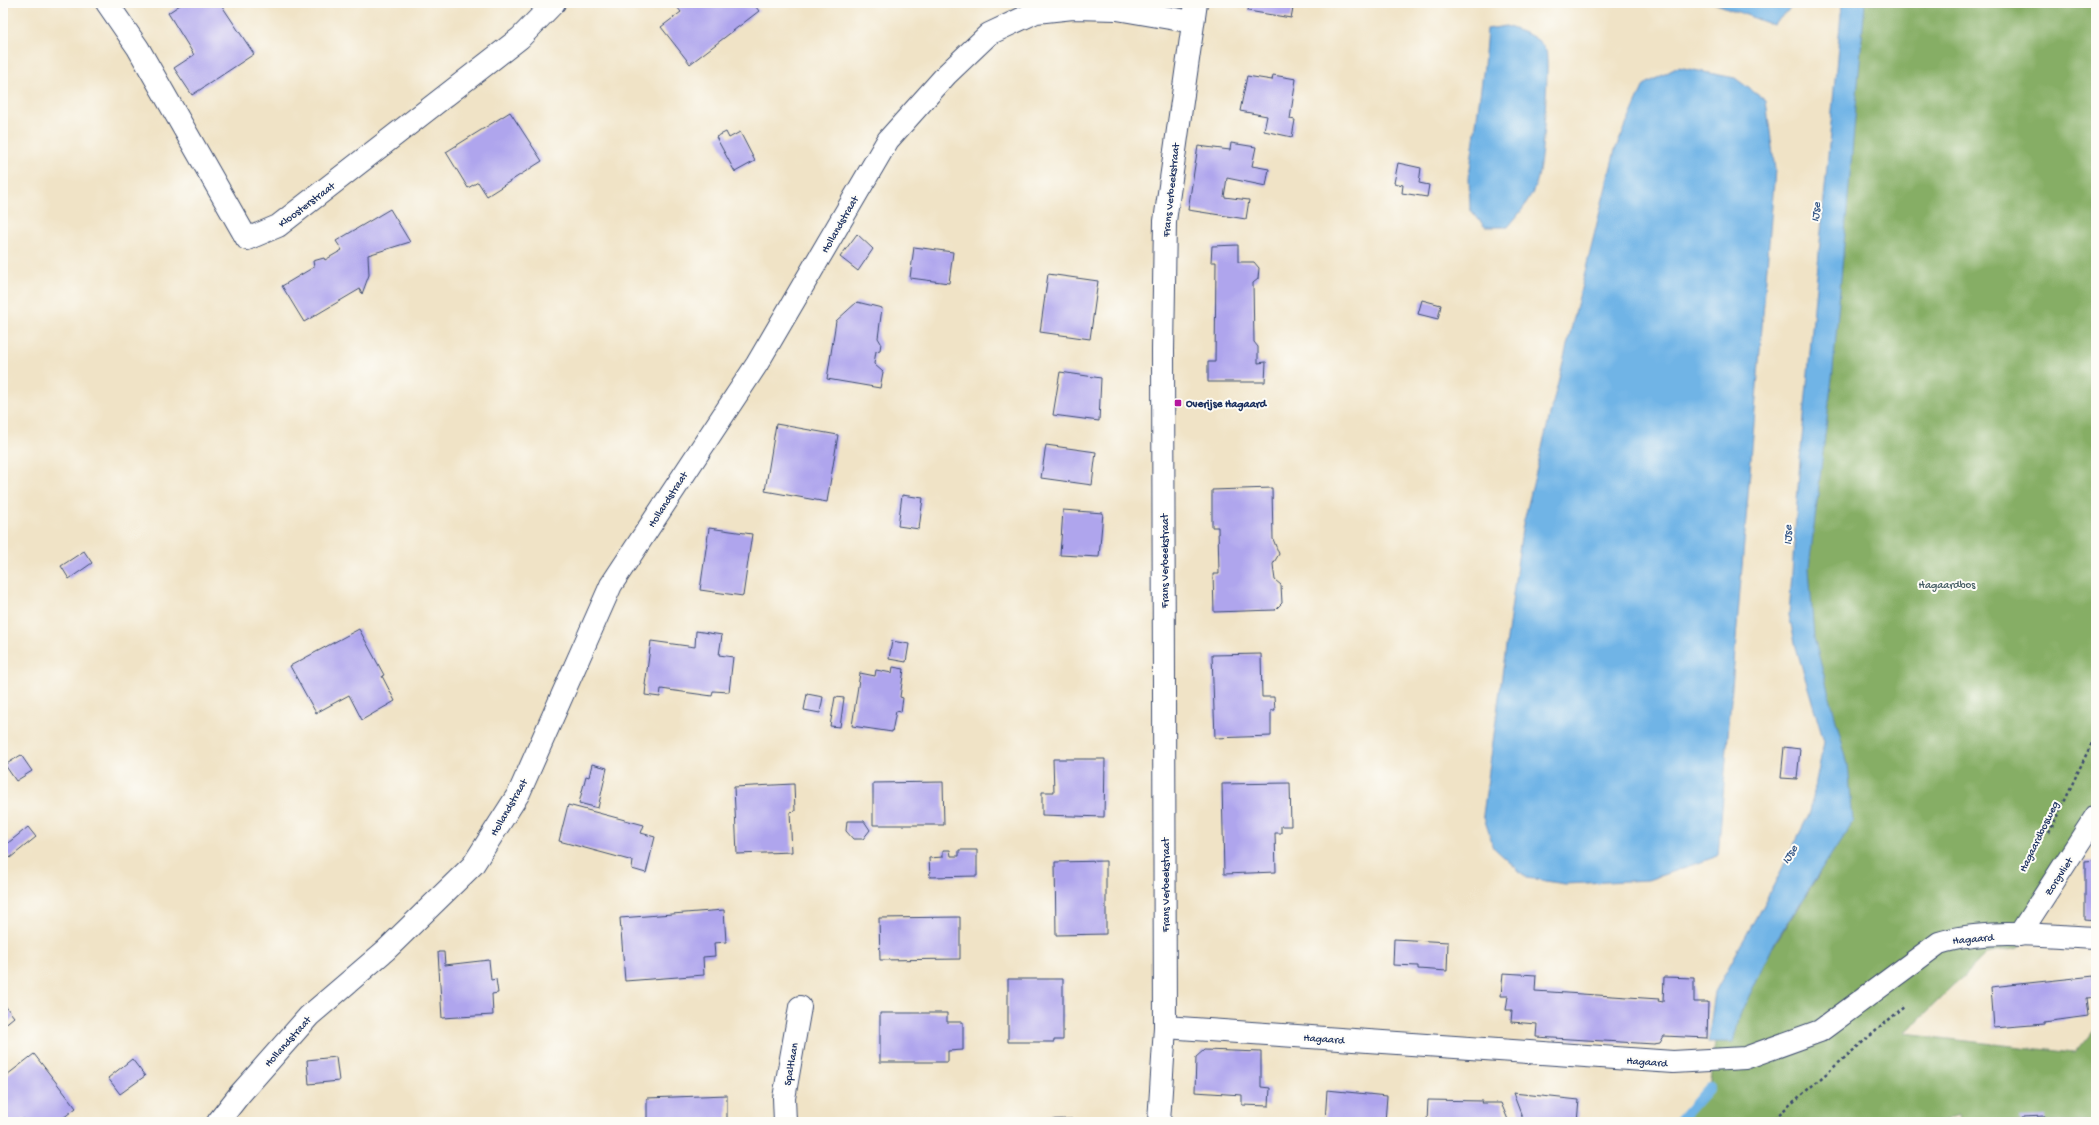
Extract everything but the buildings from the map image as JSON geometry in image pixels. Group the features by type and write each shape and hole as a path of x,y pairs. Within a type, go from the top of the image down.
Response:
{"street":[{"name":"Kloosterstraat","path":"107,3 138,48 247,239 278,226 520,38 554,3"},
{"name":"Hollandstraat","path":"218,1122 240,1094 309,1016 386,950 473,865 519,793 610,585 757,364 888,140 947,74 989,34 1036,12 1073,8 1194,13"},
{"name":"Frans Verbeekstraat","path":"1159,1122 1165,1027 1163,351 1165,221 1194,13"},
{"name":"Zorgvliet","path":"2019,935 2096,816"},
{"name":"Hagaard","path":"1165,1027 1673,1062 1745,1058 1820,1032 1939,944 1955,938 2019,935 2096,938"},
{"name":"Spaltlaan","path":"785,1122 784,1098 800,1007"}],"path":[{"name":"Hagaardbosweg","path":"2046,840 2096,734"},
{"path":"1770,1122 1909,1002"}],"green space":[{"name":"Hagaardbos","path":"1849,3 2096,3 2096,833 2019,948 1986,954 1904,1034 2075,1053 2096,1027 2096,1122 1960,1122 1959,1114 1942,1122 1679,1122 1709,1088 1716,1035 1819,875 1828,732 1798,599"}],"water":[{"path":"1714,3 1796,3 1773,25"},
{"path":"1842,3 1865,3 1833,370 1809,568 1814,638 1848,765 1853,821 1776,940 1740,1015 1733,1042 1708,1042 1715,992 1776,881 1810,812 1824,742 1796,647 1789,615 1800,460"},
{"path":"1506,26 1523,32 1539,41 1546,51 1547,74 1541,157 1535,188 1525,206 1508,227 1485,227 1470,209 1469,176 1484,66 1487,29"},
{"path":"1678,67 1735,78 1766,101 1775,170 1718,856 1648,880 1565,884 1527,878 1494,848 1483,815 1522,529 1615,150 1644,85"}],"waterway":[{"name":"IJse","path":"1679,1122 1709,1088"}],"place":[{"name":"Overijse Hagaard","path":"1178,403"}]}
